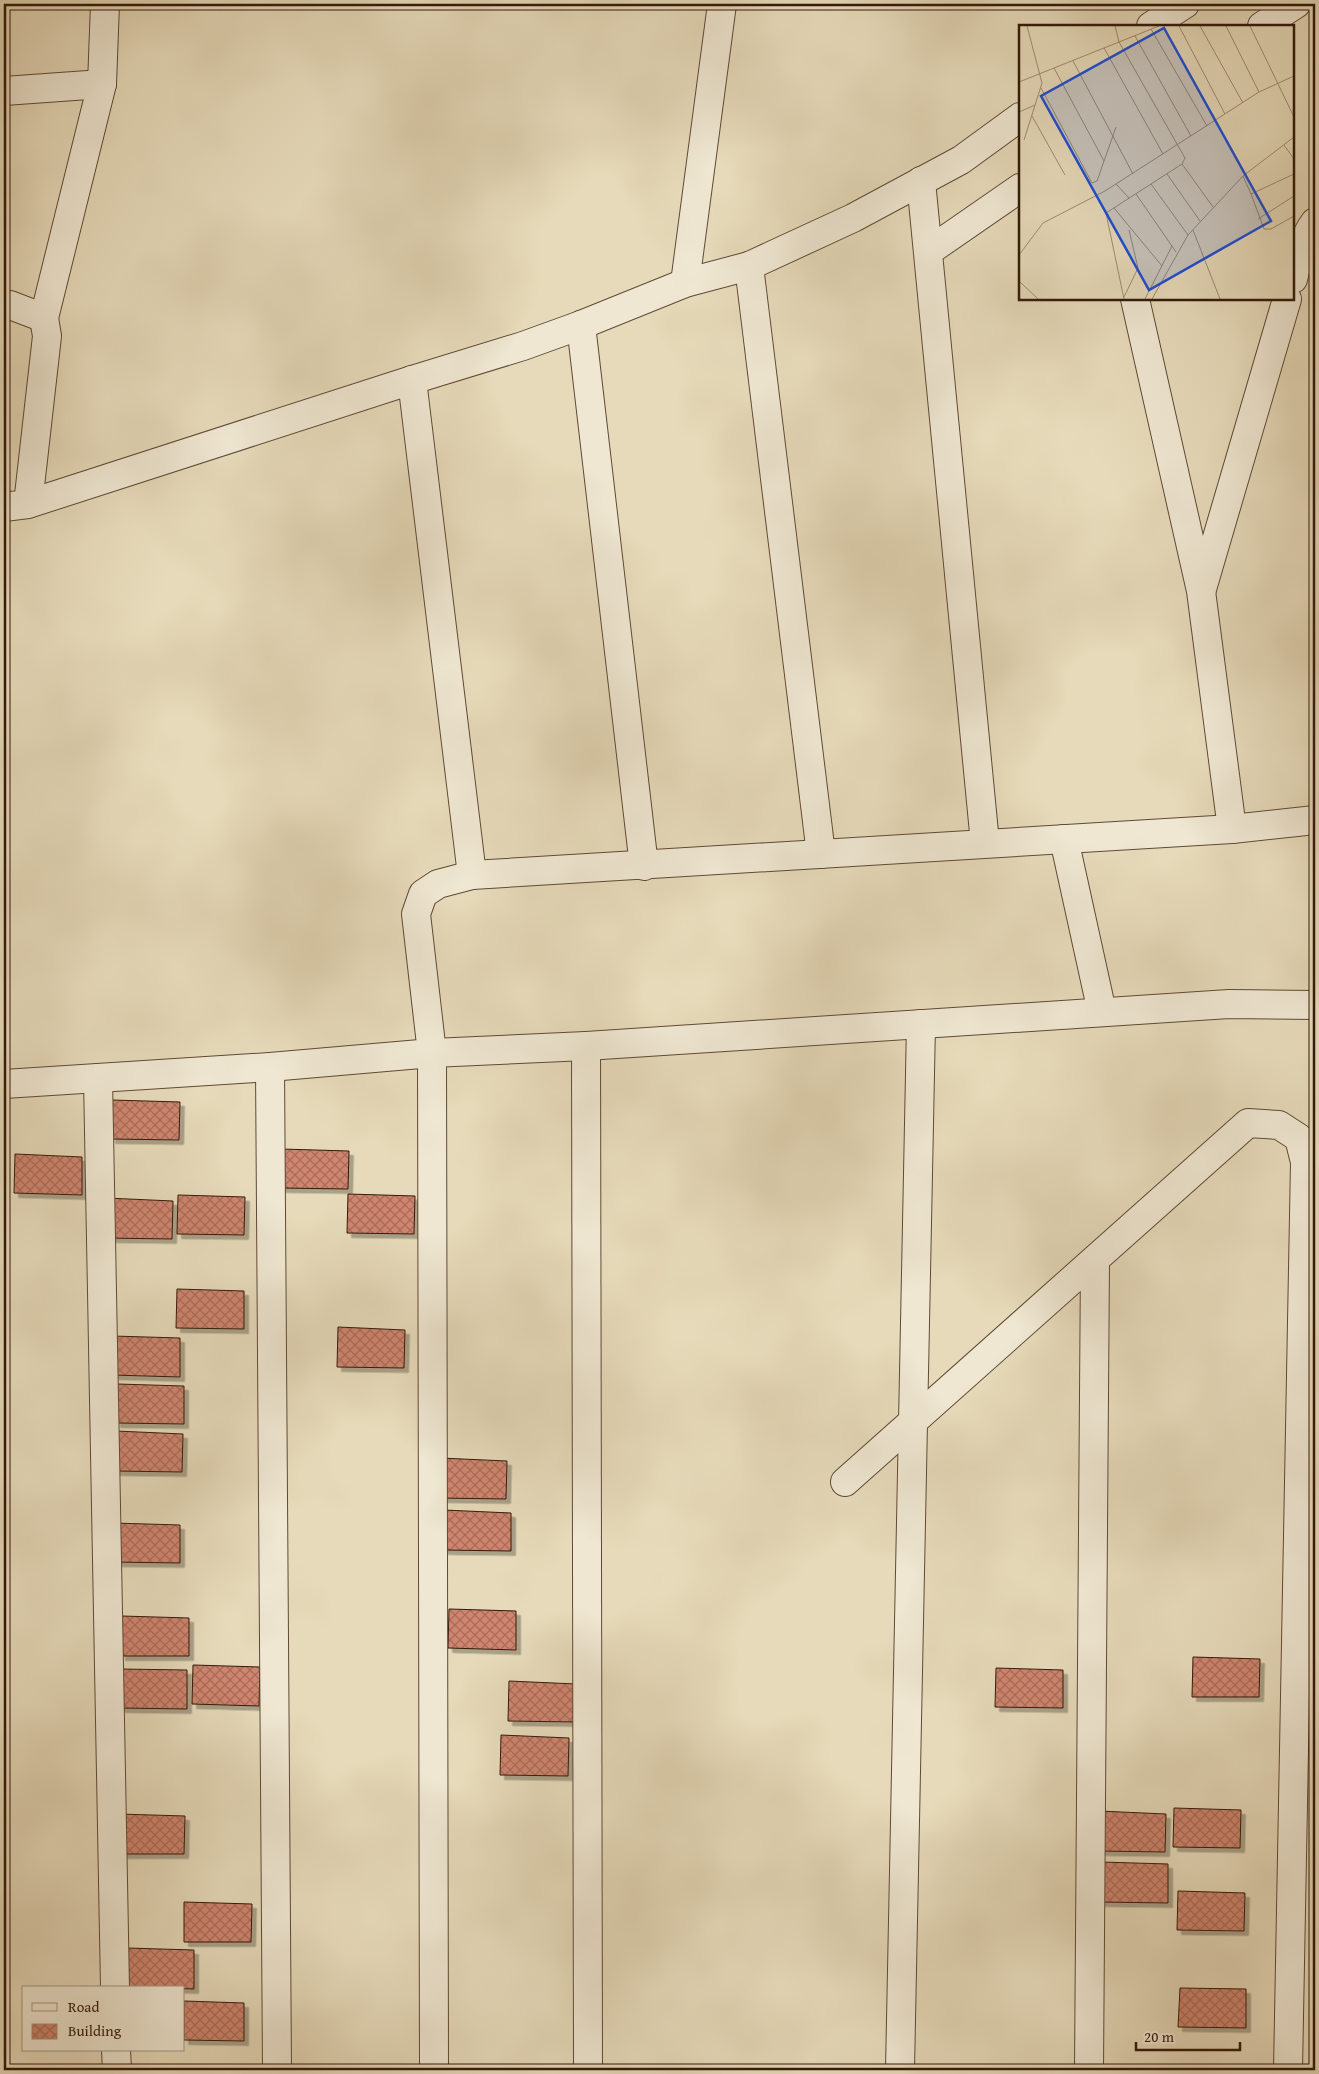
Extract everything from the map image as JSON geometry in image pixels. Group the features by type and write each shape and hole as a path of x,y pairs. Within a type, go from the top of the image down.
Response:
{"street":[{"path":"105,4 102,84 44,318 47,336 16,506 523,346 581,326 685,283 749,266 853,218 961,160 1019,118"},
{"path":"685,283 722,4"},
{"path":"1153,25 1185,4"},
{"path":"1264,25 1296,4"},
{"path":"4,91 102,84"},
{"path":"922,181 985,843"},
{"path":"929,251 1019,189"},
{"path":"1294,276 1301,251 1315,222"},
{"path":"749,266 820,854"},
{"path":"1135,300 1201,591 1232,829"},
{"path":"1201,591 1287,300"},
{"path":"4,305 10,305 44,318"},
{"path":"581,326 644,866"},
{"path":"412,380 472,875"},
{"path":"434,2070 432,1053 416,914 423,894 438,884 472,875 1232,829 1315,820"},
{"path":"1064,839 1102,1012"},
{"path":"4,1084 270,1067 432,1053 586,1046 1229,1004 1315,1005"},
{"path":"900,2070 921,1024"},
{"path":"586,1046 588,2070"},
{"path":"270,1067 277,2070"},
{"path":"98,1078 115,1986"},
{"path":"845,1482 1248,1123 1279,1125 1299,1138 1305,1162 1288,2070"},
{"path":"1089,2070 1095,1260"},
{"path":"116,2052 116,2070"}],"building":[{"path":"112,1100 180,1102 179,1140 111,1139"},
{"path":"281,1149 349,1151 348,1189 280,1188"},
{"path":"15,1154 82,1157 82,1195 14,1193"},
{"path":"348,1194 415,1196 414,1234 347,1233"},
{"path":"178,1195 245,1197 244,1235 177,1234"},
{"path":"106,1198 173,1201 172,1239 105,1238"},
{"path":"177,1289 244,1291 244,1329 176,1328"},
{"path":"338,1327 405,1330 404,1368 337,1367"},
{"path":"113,1336 180,1338 180,1377 112,1375"},
{"path":"117,1384 184,1386 184,1424 116,1423"},
{"path":"116,1431 183,1434 182,1472 115,1471"},
{"path":"440,1458 507,1461 506,1499 439,1498"},
{"path":"444,1510 511,1513 511,1551 443,1550"},
{"path":"113,1523 180,1525 180,1563 112,1562"},
{"path":"449,1609 516,1611 516,1650 448,1648"},
{"path":"122,1616 189,1618 189,1656 121,1656"},
{"path":"1193,1657 1260,1659 1259,1697 1192,1697"},
{"path":"193,1665 260,1667 259,1706 192,1704"},
{"path":"996,1668 1063,1670 1063,1708 995,1707"},
{"path":"120,1669 187,1670 187,1709 119,1708"},
{"path":"509,1681 576,1684 576,1722 508,1721"},
{"path":"501,1735 569,1738 568,1776 500,1775"},
{"path":"1174,1808 1241,1810 1240,1848 1173,1847"},
{"path":"1099,1811 1166,1814 1165,1852 1098,1851"},
{"path":"118,1814 185,1816 184,1854 117,1854"},
{"path":"1101,1862 1168,1864 1168,1903 1100,1902"},
{"path":"1178,1891 1245,1893 1244,1931 1177,1930"},
{"path":"184,1902 252,1904 251,1942 184,1942"},
{"path":"127,1948 194,1950 194,1989 185,1989 185,1986 126,1986"},
{"path":"1180,1988 1246,1989 1246,2028 1178,2027"},
{"path":"185,2001 244,2003 244,2041 185,2040"}]}
